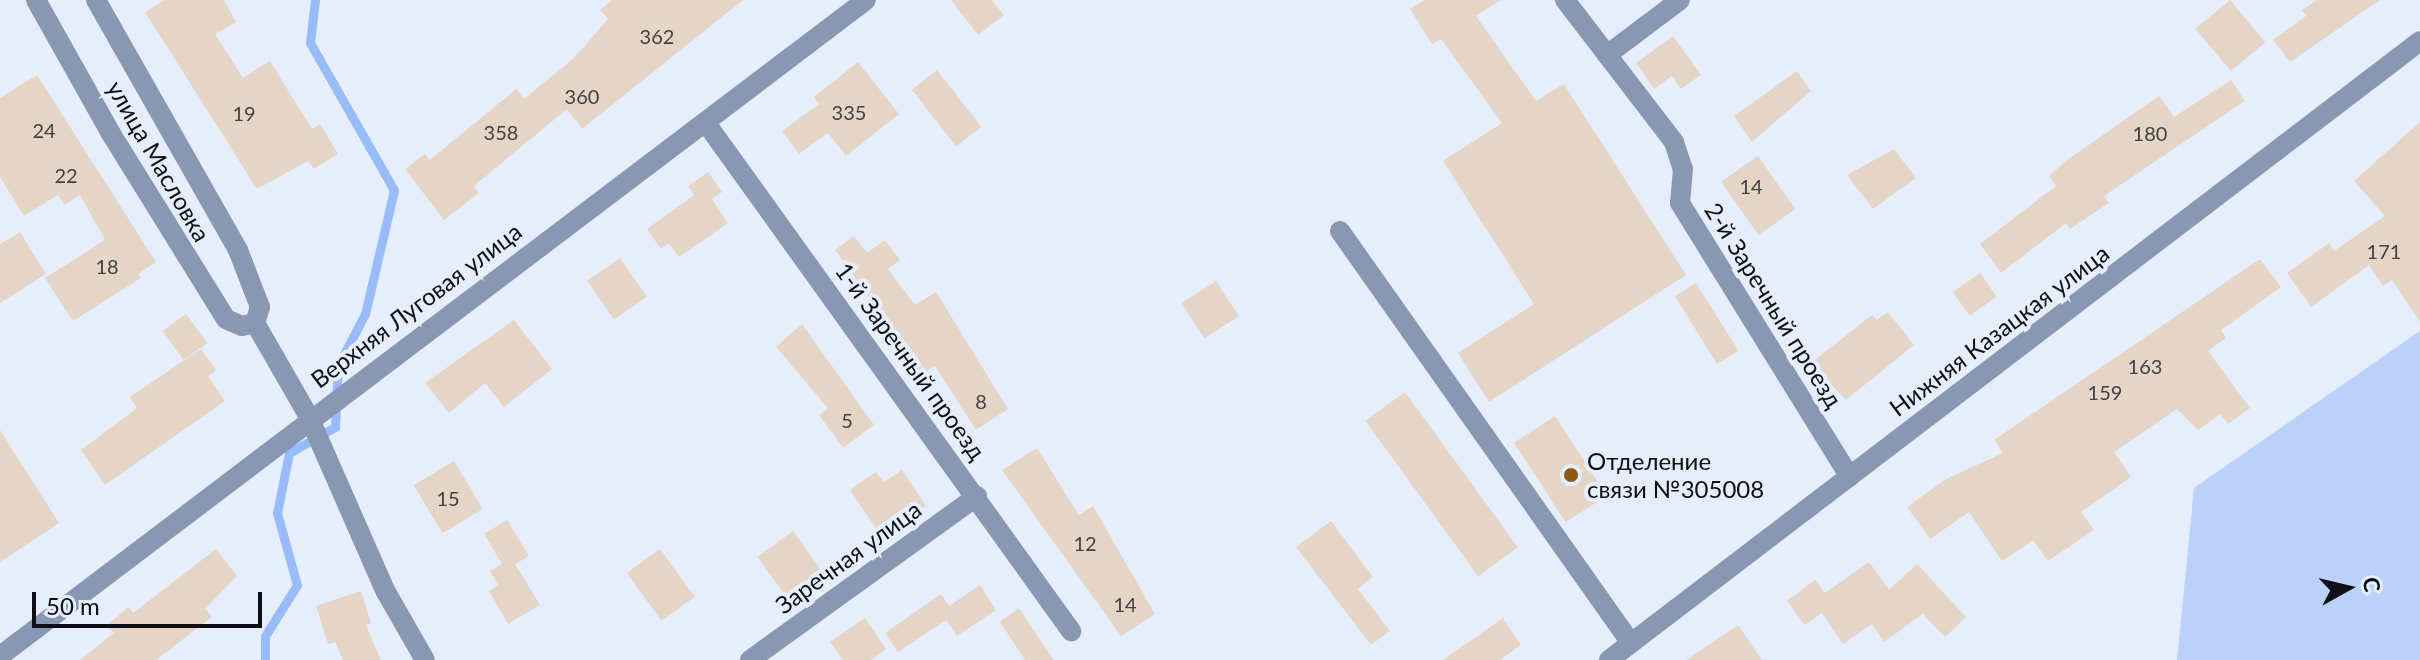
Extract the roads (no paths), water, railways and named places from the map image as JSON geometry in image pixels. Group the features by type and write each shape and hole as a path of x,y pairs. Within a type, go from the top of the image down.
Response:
{"street":[{"name":"улица Масловка","path":"36,0 110,132 226,319 242,326 255,323"},
{"name":"улица Масловка","path":"96,0 238,250 260,307 255,323 309,417 386,592 425,660"},
{"name":"Верхняя Луговая улица","path":"0,656 309,417 706,123 866,0"},
{"name":"2-й Заречный проезд","path":"1565,0 1674,142 1683,169 1680,203 1850,477"},
{"path":"1607,55 1680,0"},
{"name":"Нижняя Казацкая улица","path":"1609,660 2420,41"},
{"name":"1-й Заречный проезд","path":"706,123 977,496 1071,631"},
{"path":"1340,231 1631,643"},
{"name":"Заречная улица","path":"750,660 977,496"}],"waterway":[{"path":"265,660 265,636 297,585 277,513 289,453 335,427 338,365 365,314 394,190 310,43 315,0"}],"place":[{"name":"Отделение связи №305008","path":"1571,475"}]}
